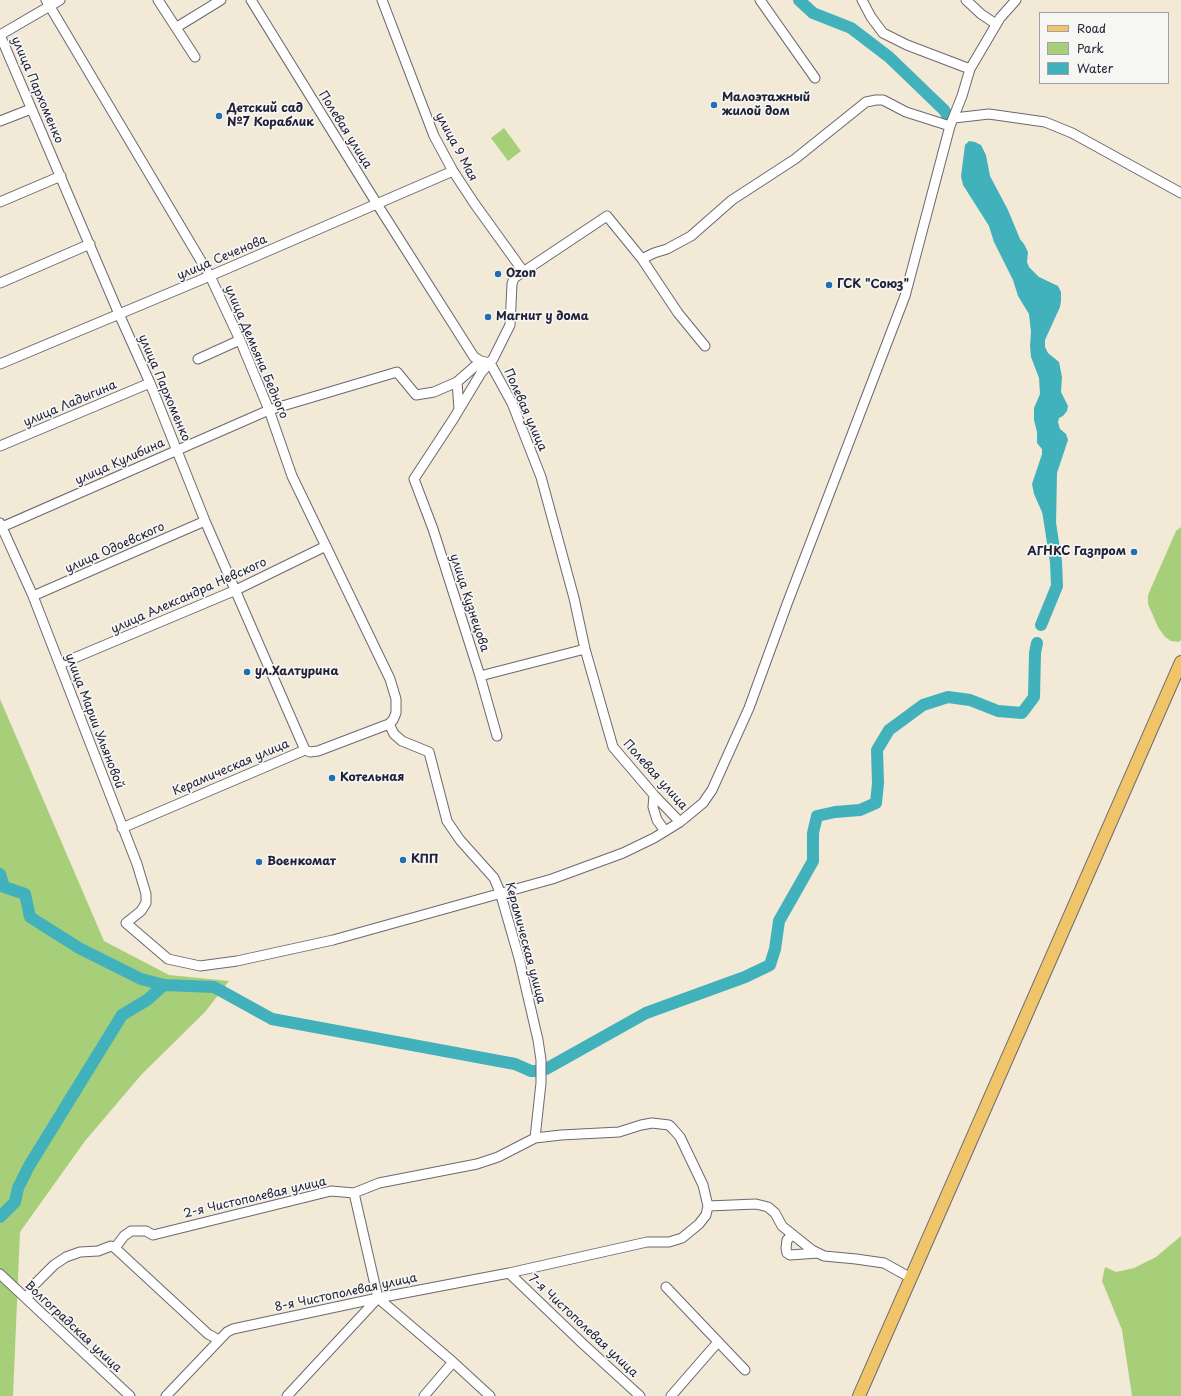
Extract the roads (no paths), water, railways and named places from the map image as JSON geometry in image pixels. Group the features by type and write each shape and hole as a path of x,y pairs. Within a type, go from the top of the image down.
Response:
{"main road":[{"path":"859,1396 1181,662"}],"street":[{"path":"0,35 48,3 60,0"},
{"path":"158,0 195,56"},
{"path":"176,27 221,0"},
{"name":"Полевая улица","path":"252,0 377,204 474,357 481,361 490,363 512,403 541,477 574,598 585,649 613,747 654,795 680,822"},
{"name":"улица 9 Мая","path":"382,0 434,136 453,171 474,203 523,271"},
{"path":"760,0 815,78"},
{"path":"862,0 871,18 883,33 906,45 970,69"},
{"path":"966,0 980,14 996,24"},
{"path":"500,892 552,879 623,853 654,838 680,822 703,803 712,790 749,708 787,604 905,296 952,122 970,69 1000,18 1016,0"},
{"name":"улица Демьяна Бедного","path":"48,3 210,276 240,340 269,410 292,476 390,678 396,699 396,713 393,720 389,724"},
{"name":"улица Пархоменко","path":"0,35 150,383 205,521 305,750"},
{"path":"642,259 667,249 691,236 732,200 795,158 866,102 876,100 883,100 906,112 952,122 989,114 1045,122 1072,133 1181,193"},
{"path":"0,121 31,108"},
{"name":"улица Сеченова","path":"0,364 210,276 453,171"},
{"path":"0,202 61,176"},
{"path":"459,408 481,373 490,363 510,325 512,284 514,278 607,216 642,259 678,313 705,346"},
{"path":"0,283 90,244"},
{"path":"198,358 240,340"},
{"path":"459,408 457,382 481,361"},
{"name":"улица Кулибина","path":"1,525 269,410 397,372 416,395 434,392 457,382"},
{"name":"улица Ладыгина","path":"0,446 150,383"},
{"name":"улица Кузнецова","path":"459,408 414,479 433,529 480,676 497,736"},
{"name":"улица Одоевского","path":"33,596 205,521"},
{"name":"улица Марии Ульяновой","path":"1,525 33,596 137,864 146,903 141,911 126,923 168,959 200,966 237,961 333,940 500,892"},
{"name":"улица Александра Невского","path":"60,664 236,590 326,546"},
{"path":"480,676 585,649"},
{"name":"Керамическая улица","path":"122,828 305,750 310,752 318,751 389,724 394,734 402,741 429,752 447,821 460,840 494,878 500,892 519,958 538,1040 541,1060 541,1083 535,1138"},
{"path":"654,795 653,807 657,820 665,831"},
{"name":"2-я Чистополевая улица","path":"115,1248 124,1236 131,1232 146,1231 153,1235 331,1192 354,1193 379,1182 477,1164 498,1157 535,1138 619,1132 652,1123 669,1125 680,1137 703,1185 708,1206"},
{"path":"354,1193 378,1298 453,1362 490,1396"},
{"path":"708,1206 756,1204 768,1207 775,1213 782,1226 792,1235 824,1256 884,1263 911,1278"},
{"name":"8-я Чистополевая улица","path":"166,1396 227,1332 233,1329 378,1298 509,1273 647,1242 669,1242 682,1238 699,1224 706,1215 708,1206"},
{"path":"792,1235 787,1240 787,1253 790,1255 818,1253"},
{"path":"27,1299 33,1286 54,1265 66,1257 80,1252 98,1251 111,1246 115,1248 208,1334 220,1340"},
{"name":"7-я Чистополевая улица","path":"509,1273 640,1396"},
{"name":"Волгоградская улица","path":"0,1274 130,1396"},
{"path":"666,1287 745,1370"},
{"path":"287,1396 378,1298"},
{"path":"671,1396 718,1342"},
{"path":"424,1396 453,1362"}],"water":[{"path":"969,141 981,145 986,155 990,176 1008,210 1020,239 1028,252 1027,262 1029,267 1039,277 1058,286 1061,292 1060,307 1045,340 1045,347 1048,353 1059,362 1062,377 1061,392 1068,406 1067,411 1059,418 1058,422 1060,429 1066,434 1068,440 1057,473 1056,525 1052,527 1046,521 1034,494 1032,484 1042,454 1042,449 1037,443 1037,432 1034,420 1034,408 1040,394 1039,378 1031,357 1029,314 1018,296 1013,280 994,242 989,226 963,185 961,176 965,145"}],"waterway":[{"path":"799,0 813,13 851,28 889,57 944,110 947,115"},
{"path":"1041,625 1057,586 1056,562 1048,510"},
{"path":"546,1069 646,1013 745,977 770,965 775,949 779,921 813,861 813,833 817,816 835,812 860,810 876,803 878,783 877,750 889,730 923,705 948,697 970,700 998,711 1022,713 1034,697 1035,653 1037,643"},
{"path":"0,874 4,887 25,894 30,917 79,948 141,979 164,985 214,987 272,1019 515,1064 531,1071 538,1071"},
{"path":"0,1217 15,1202 18,1188 29,1166 122,1015 147,1000 164,985"}],"place":[{"name":"Малоэтажный жилой дом","path":"714,105"},
{"name":"Детский сад №7 Кораблик","path":"219,116"},
{"name":"Ozon","path":"498,274"},
{"name":"ГСК \"Союз\"","path":"829,285"},
{"name":"Магнит у дома","path":"488,317"},
{"name":"АГНКС Газпром","path":"1134,552"},
{"name":"ул.Халтурина","path":"247,672"},
{"name":"Котельная","path":"332,778"},
{"name":"КПП","path":"403,860"},
{"name":"Военкомат","path":"259,862"}]}
